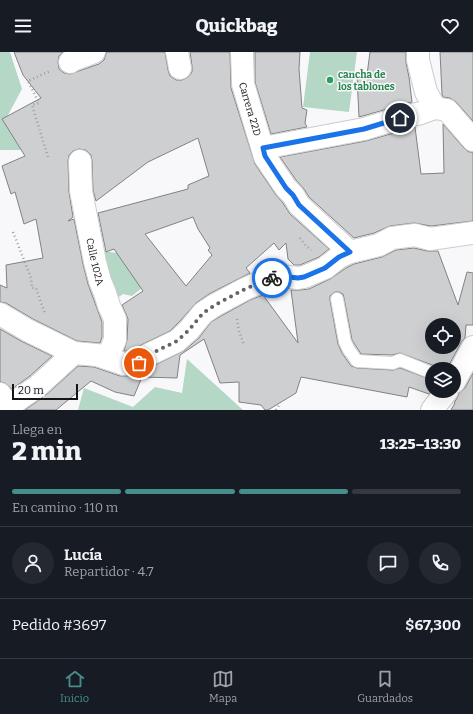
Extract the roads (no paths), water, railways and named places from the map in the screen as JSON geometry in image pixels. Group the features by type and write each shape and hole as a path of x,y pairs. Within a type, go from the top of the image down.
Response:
{"street":[{"path":"70,62 94,52"},
{"name":"Carrera 22D","path":"242,52 244,84 265,156 299,205 350,252"},
{"path":"418,52 418,60 426,92 435,108"},
{"path":"263,148 364,129 435,108 447,110 473,140"},
{"name":"Calle 102A","path":"80,161 81,191 95,262 100,281 115,318 115,340 107,358"},
{"path":"0,314 27,330 74,353 97,355 124,364 139,363 146,356 177,341 189,330 203,313 215,305 270,278 280,276 298,278 304,277 325,268 339,257 350,252 379,245 392,238 415,235 430,239 473,233"},
{"path":"461,369 473,346"},
{"path":"4,403 38,386 74,353"},
{"path":"432,410 441,398"}],"lane":[{"path":"336,299 345,342 357,361 393,363 400,360 425,370"}],"place":[{"name":"cancha de los tablones","path":"330,80"}]}
